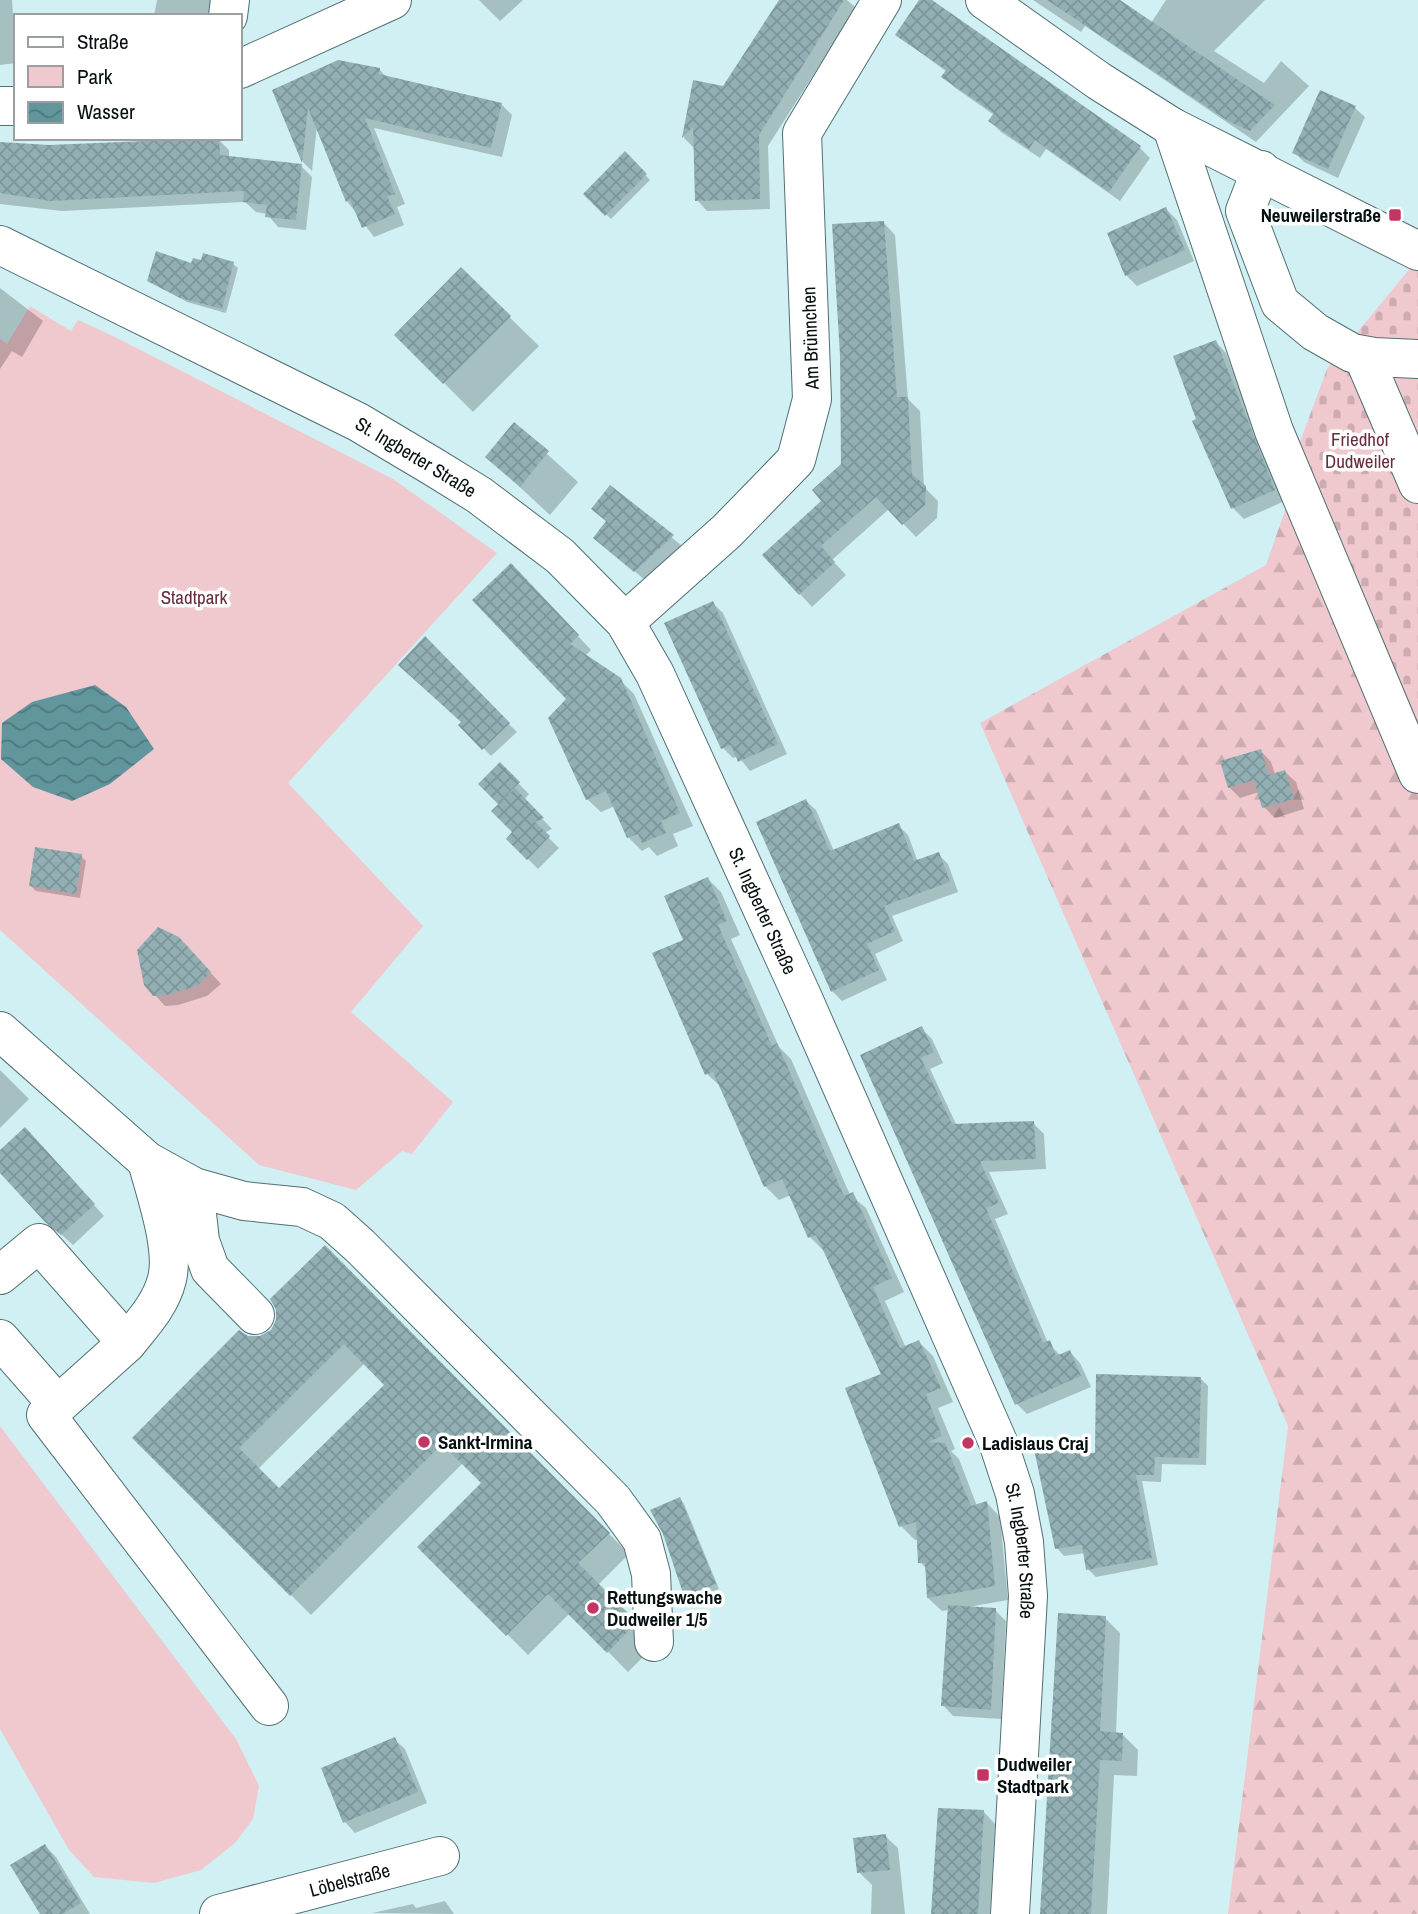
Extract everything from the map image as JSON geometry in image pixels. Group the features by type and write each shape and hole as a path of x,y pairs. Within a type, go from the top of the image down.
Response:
{"street":[{"path":"242,68 392,0"},
{"name":"Am Brünnchen","path":"625,622 727,531 796,460 812,399 803,133 882,0"},
{"path":"985,0 1099,81 1172,127 1418,251"},
{"path":"1172,127 1274,431 1418,775"},
{"path":"1261,170 1245,211 1280,303 1315,332 1363,356 1418,359"},
{"name":"St. Ingberter Straße","path":"0,245 358,422 432,466 479,495 560,556 625,622 655,674 802,996 998,1443 1016,1494 1024,1542 1028,1596 1010,1914"},
{"path":"1363,356 1418,484"},
{"path":"0,1031 147,1161 194,1187 244,1201 302,1207 332,1221 360,1246 613,1500 642,1540 651,1574 654,1642"},
{"path":"147,1161 166,1243 168,1278 153,1312 127,1343 46,1415 268,1706"},
{"path":"194,1187 200,1241 210,1269 255,1315"},
{"path":"0,1275 39,1243 127,1343"},
{"path":"0,1339 58,1405"},
{"name":"Löbelstraße","path":"219,1914 440,1856"}],"green space":[{"name":"Friedhof Dudweiler","path":"1412,266 1418,269 1418,752 1297,450 1327,369"},
{"name":"Stadtpark","path":"30,306 71,331 78,320 113,336 393,479 497,553 288,783 423,926 351,1012 453,1102 412,1154 402,1151 356,1190 259,1165 0,930 0,339 7,344"},
{"path":"1288,502 1418,752 1418,1914 1228,1914 1288,1426 980,723 1266,565"},
{"path":"0,1426 236,1739 259,1786 253,1819 235,1843 201,1870 154,1883 94,1877 69,1850 0,1729"}],"water":[{"path":"95,685 126,707 154,749 110,784 72,801 33,787 1,759 2,723 32,702"}],"building":[{"path":"779,0 844,0 759,135 760,199 695,201 693,127 682,138 693,80 723,86"},
{"path":"919,0 932,0 1141,146 1109,192 1035,140 1029,149 988,121 994,113 941,77 946,70 895,35"},
{"path":"1047,0 1120,0 1275,105 1250,131 1228,121"},
{"path":"338,60 380,68 379,74 502,103 491,148 365,118 395,194 387,196 395,214 362,228 350,200 346,202 308,108 302,163 272,90"},
{"path":"1320,90 1356,106 1328,169 1292,153"},
{"path":"219,140 220,155 302,164 296,220 265,217 267,205 243,202 244,191 50,201 0,193 0,142 49,145"},
{"path":"625,151 647,174 605,216 583,194"},
{"path":"1166,207 1185,250 1125,276 1107,233"},
{"path":"884,221 897,397 908,397 912,474 926,486 925,505 902,525 876,497 821,546 835,562 799,595 762,555 821,501 812,490 841,464 840,355 832,224"},
{"path":"156,251 191,263 193,258 201,260 203,253 234,262 222,309 180,298 147,281"},
{"path":"461,267 511,316 443,384 394,335"},
{"path":"1216,340 1275,490 1231,509 1192,421 1196,419 1173,356"},
{"path":"514,422 549,451 520,487 485,457"},
{"path":"610,485 674,535 634,572 593,538 606,521 591,509"},
{"path":"511,563 579,635 570,644 621,678 680,813 661,821 666,833 642,843 638,834 627,838 606,791 586,800 548,718 566,699 472,600"},
{"path":"713,601 778,744 738,762 731,745 721,749 664,623"},
{"path":"425,636 510,723 482,750 458,725 461,722 398,665"},
{"path":"1261,749 1268,775 1285,770 1294,799 1262,808 1254,780 1228,788 1220,761"},
{"path":"500,762 520,782 498,804 478,784"},
{"path":"515,788 544,818 535,822 550,836 527,860 506,839 512,832 491,811"},
{"path":"806,799 830,851 899,823 914,861 939,852 950,882 884,906 895,931 867,944 879,970 831,992 756,822"},
{"path":"35,847 82,854 76,894 29,886"},
{"path":"708,877 727,921 718,925 772,1046 777,1043 844,1196 853,1192 892,1278 873,1287 900,1348 919,1340 941,1388 926,1394 942,1436 928,1442 945,1443 971,1506 987,1501 995,1586 927,1598 925,1563 918,1563 916,1522 899,1527 845,1388 881,1374 816,1235 808,1238 782,1179 764,1187 713,1072 705,1075 652,953 683,940 664,896"},
{"path":"158,927 179,937 211,972 197,986 167,995 153,996 144,985 137,950"},
{"path":"922,1026 934,1052 921,1058 952,1124 1034,1121 1036,1159 980,1161 999,1203 986,1208 1043,1343 1050,1340 1056,1356 1070,1350 1081,1376 1015,1405 860,1055"},
{"path":"25,1127 95,1204 61,1235 45,1222 0,1173 0,1150"},
{"name":"Sankt-Irmina","path":"325,1245 610,1533 578,1563 631,1616 631,1628 607,1653 548,1594 506,1636 417,1547 481,1483 442,1444 290,1596 132,1438 239,1330 248,1336 260,1336 271,1330 276,1320 276,1310 270,1299","holes":["344,1344 384,1385 279,1488 239,1448"]},
{"path":"1096,1374 1201,1377 1199,1458 1155,1457 1154,1475 1136,1475 1152,1558 1086,1570 1082,1545 1055,1549 1034,1449 1095,1453"},
{"path":"680,1497 716,1584 684,1596 663,1534 650,1510"},
{"path":"948,1605 996,1608 991,1710 941,1706"},
{"path":"1058,1613 1106,1616 1100,1731 1123,1733 1122,1761 1100,1760 1091,1914 1040,1914"},
{"path":"395,1737 418,1792 343,1823 321,1768"},
{"path":"938,1808 984,1810 978,1914 931,1914"},
{"path":"886,1834 890,1870 857,1873 853,1838"},
{"path":"45,1844 81,1903 62,1914 40,1914 10,1865"}],"place":[{"name":"Neuweilerstraße","path":"1395,215"},
{"name":"Sankt-Irmina","path":"424,1442"},
{"name":"Ladislaus Craj","path":"968,1443"},
{"name":"Rettungswache Dudweiler 1/5","path":"593,1608"},
{"name":"Dudweiler Stadtpark","path":"983,1775"}]}
